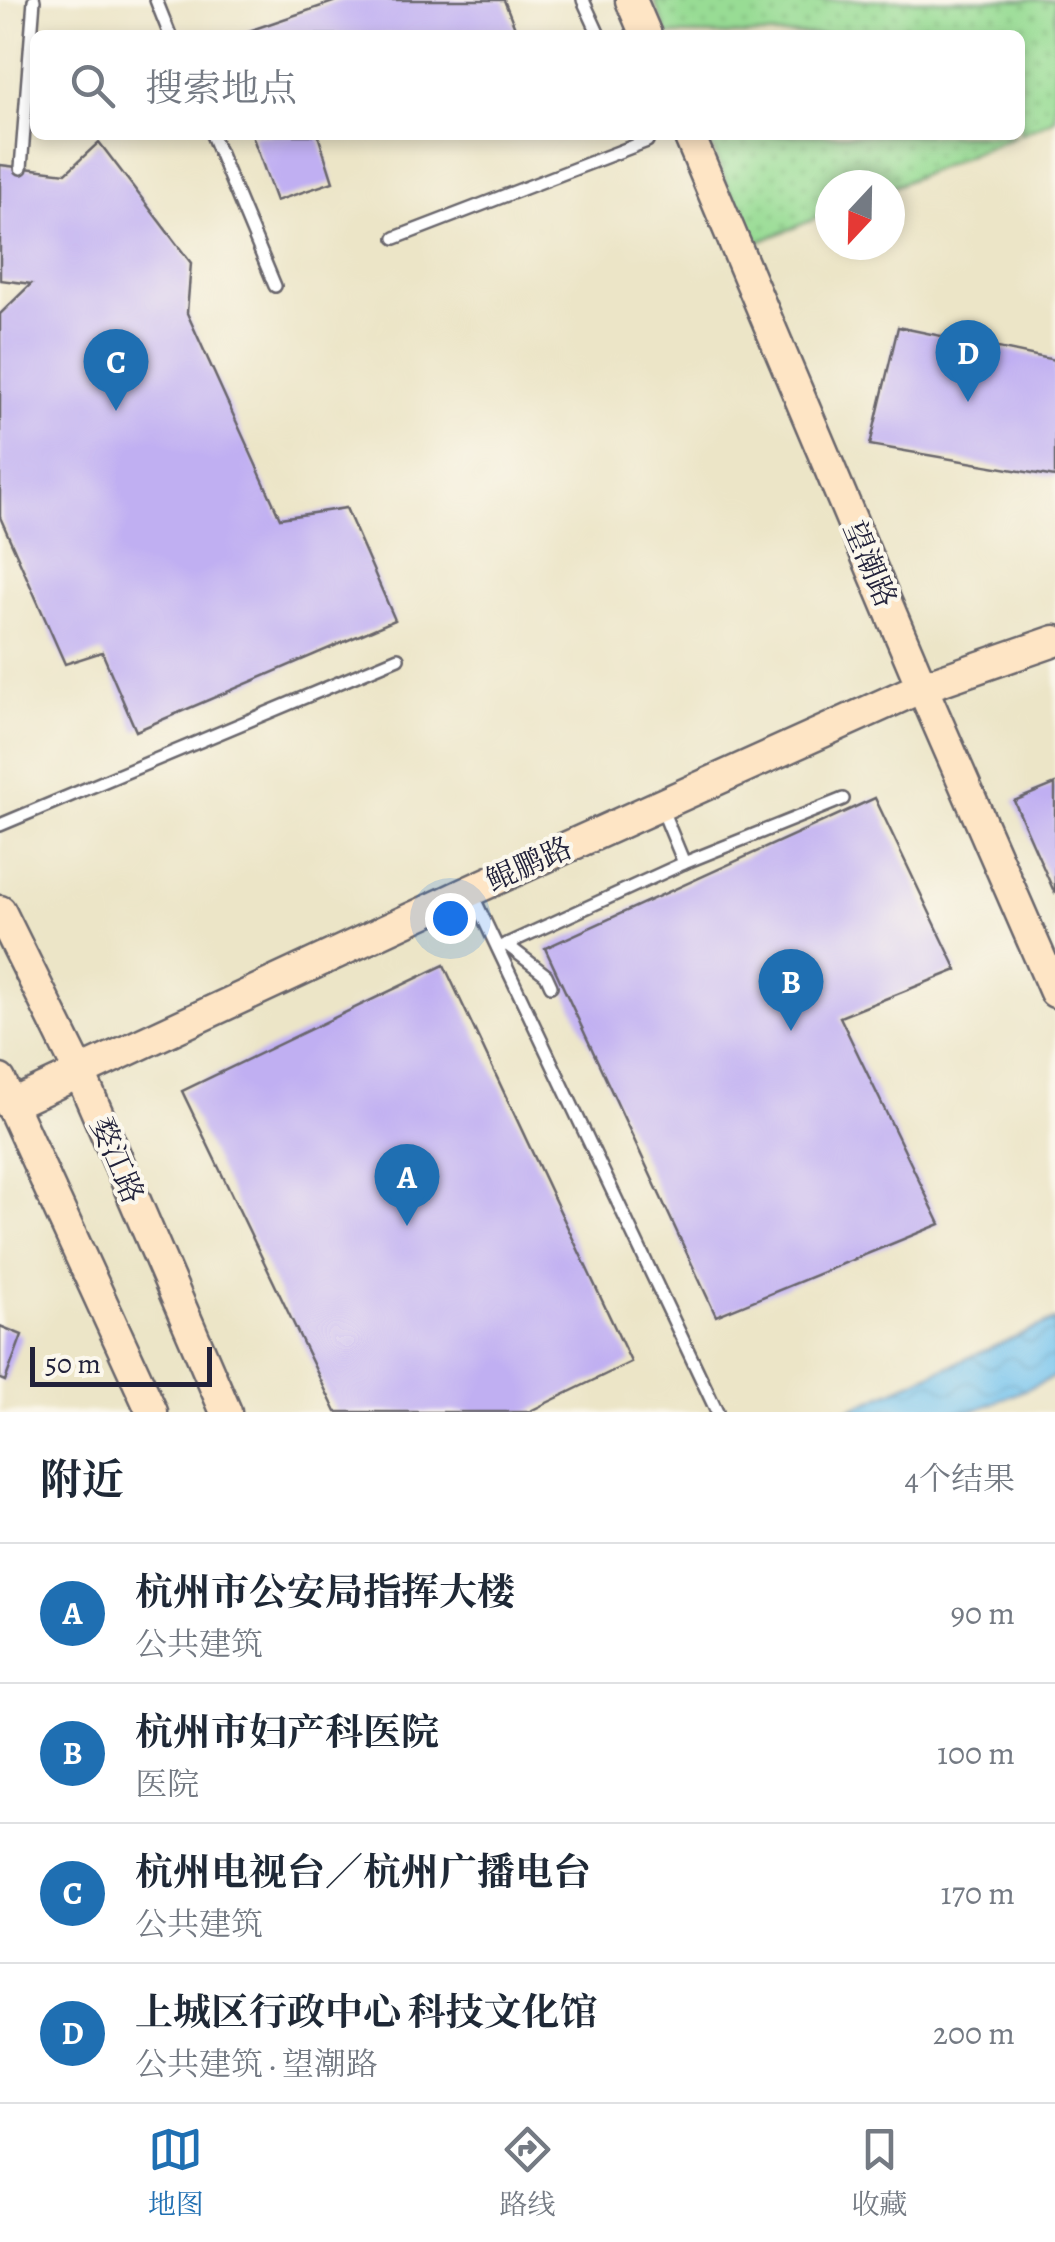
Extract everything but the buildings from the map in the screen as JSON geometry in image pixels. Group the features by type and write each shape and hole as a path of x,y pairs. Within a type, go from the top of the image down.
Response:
{"street":[{"path":"632,0 644,30"},
{"name":"望潮路","path":"690,140 1055,992"},
{"name":"鲲鹏路","path":"5,1092 80,1073 922,687 1055,641"},
{"name":"婺江路","path":"0,911 80,1073 226,1412"},
{"path":"5,1092 152,1412"}],"lane":[{"path":"32,30 34,0"},
{"path":"156,0 168,30"},
{"path":"583,0 597,30"},
{"path":"21,168 30,52"},
{"path":"214,140 275,286"},
{"path":"395,238 647,140"},
{"path":"0,825 398,658"},
{"path":"502,946 684,863 843,799"},
{"path":"660,805 684,863"},
{"path":"470,891 502,946 717,1412"},
{"path":"502,946 546,975 551,986"}],"green space":[{"path":"654,0 1055,0 1055,119 1025,132 1025,30 665,30"},
{"path":"709,140 1005,140 905,182 905,170 815,170 815,219 751,245"}],"water":[{"path":"1055,1320 1053,1378 971,1412 844,1412"}],"place":[{"name":"上城区行政中心 科技文化馆","path":"968,402"},
{"name":"杭州电视台／杭州广播电台","path":"116,411"},
{"name":"杭州市妇产科医院","path":"791,1031"},
{"name":"杭州市公安局指挥大楼","path":"407,1226"}]}
